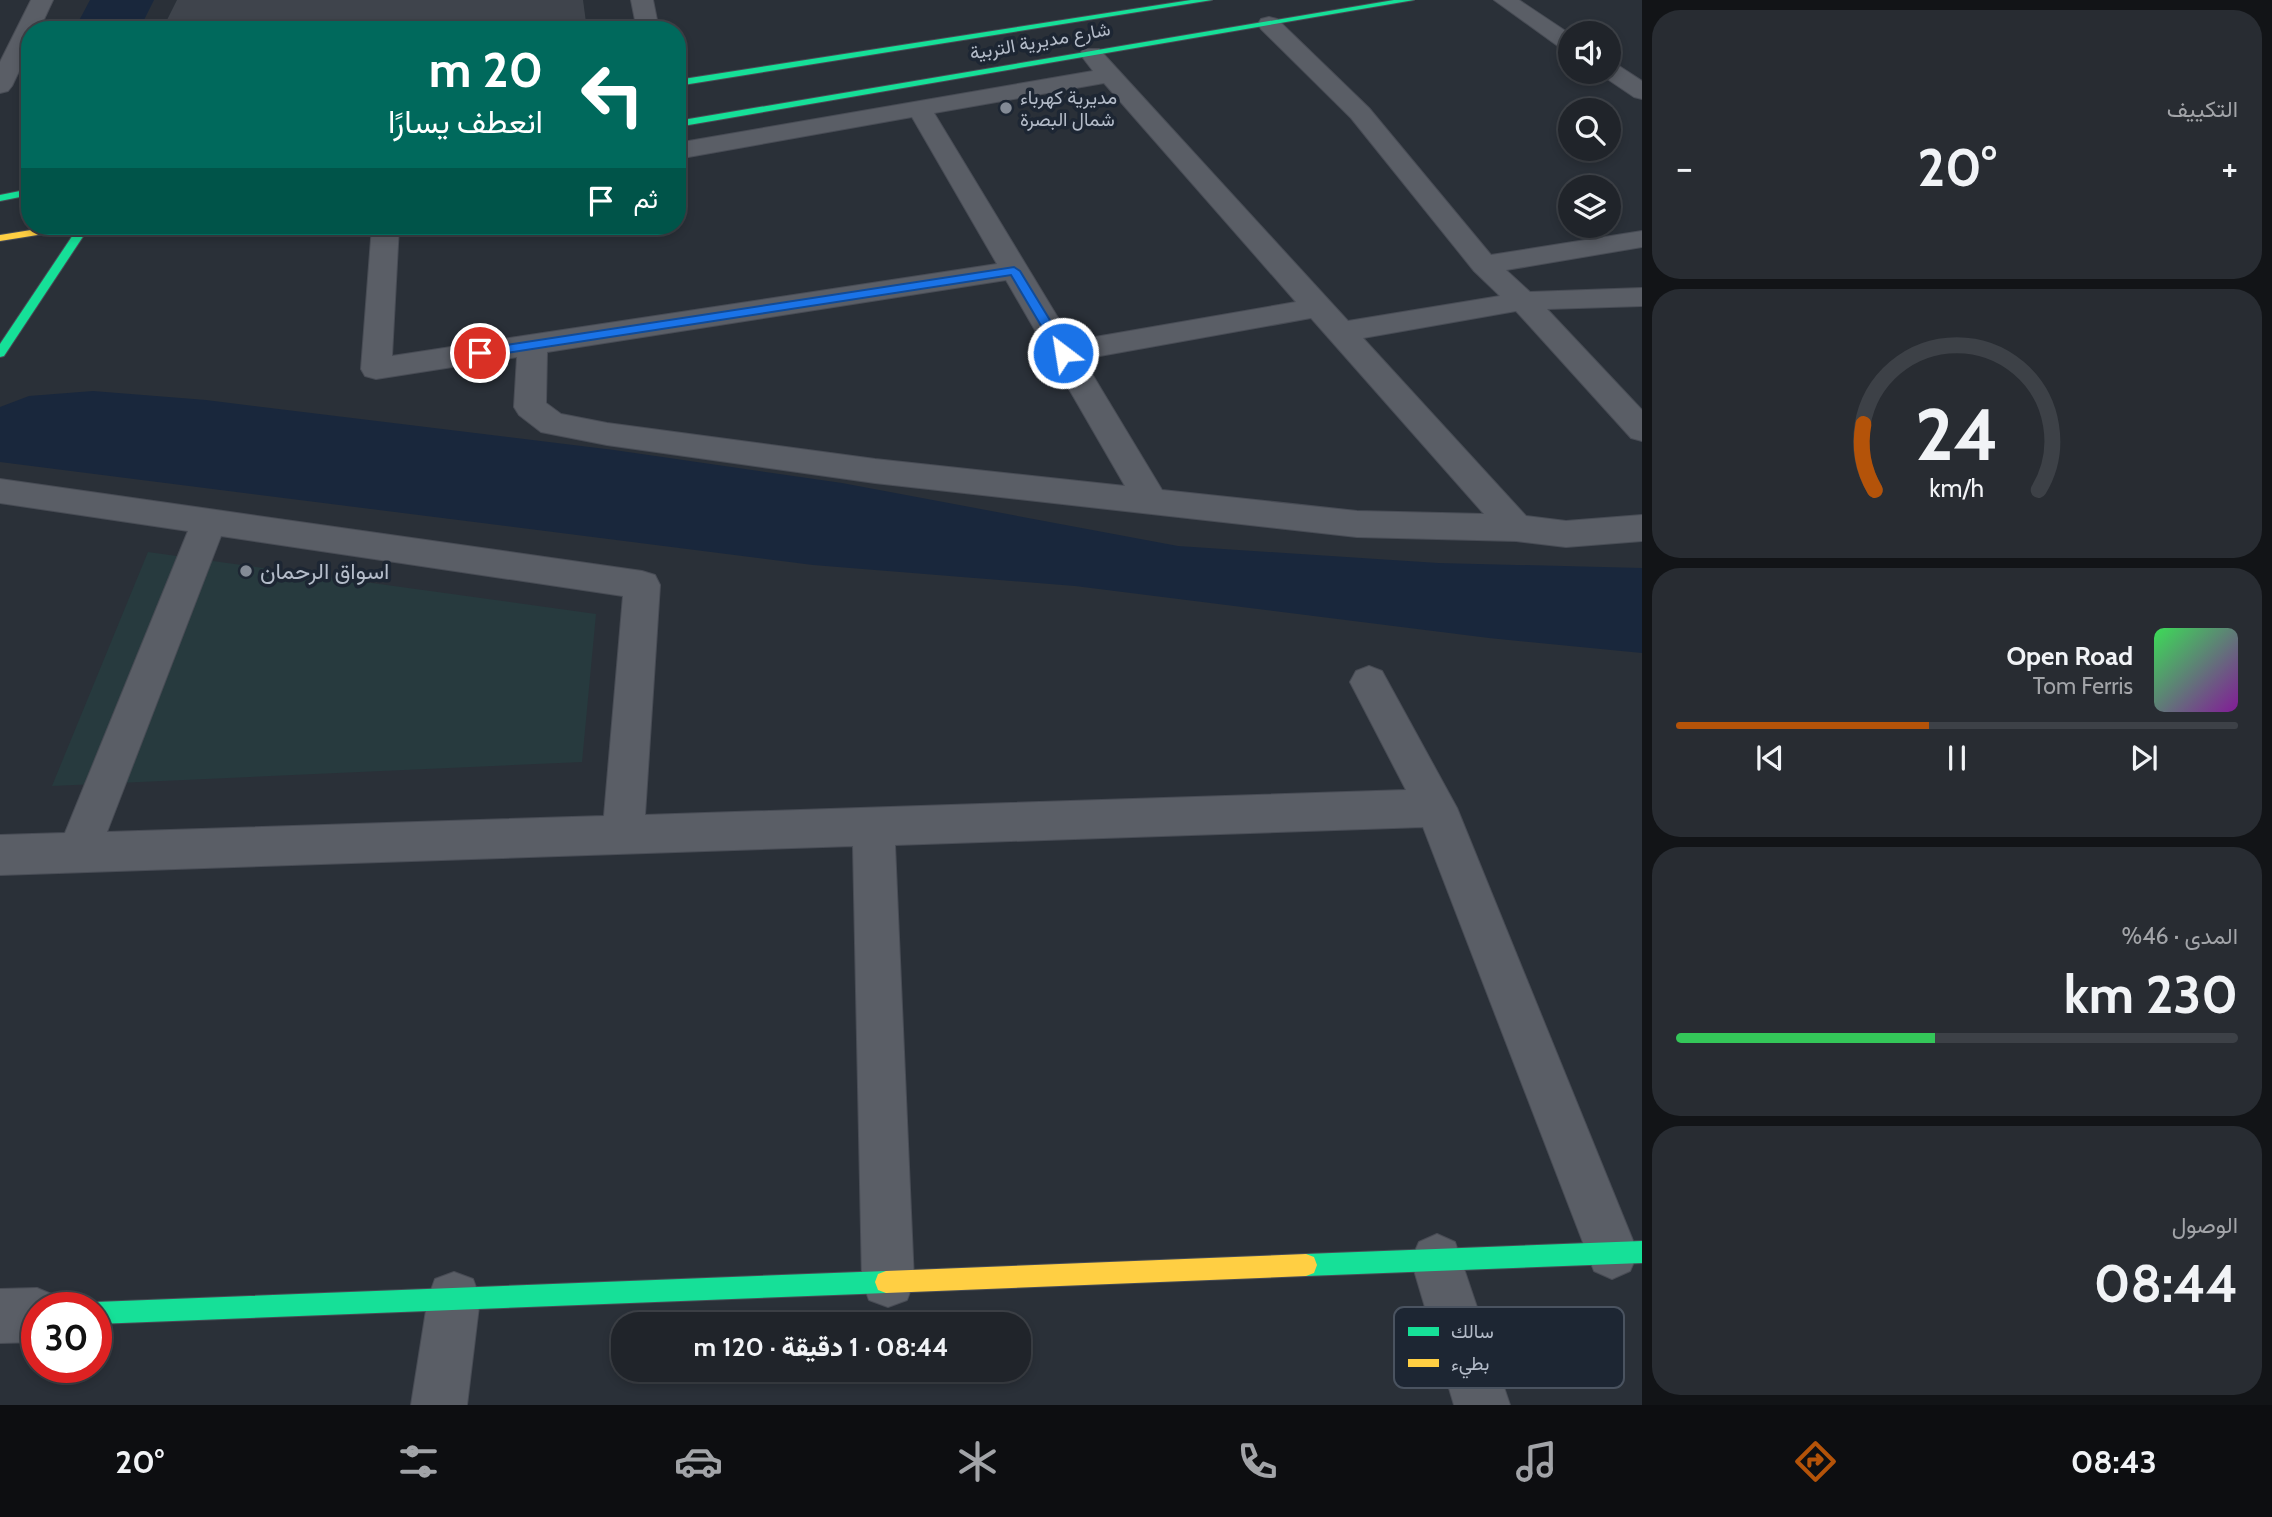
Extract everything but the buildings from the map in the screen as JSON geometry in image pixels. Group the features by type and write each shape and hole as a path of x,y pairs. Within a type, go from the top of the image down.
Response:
{"main road":[{"name":"شارع مديرية التربية","path":"686,82 1208,0"},
{"name":"شارع مديرية التربية","path":"686,122 1269,24 1345,6 1410,0"},
{"path":"0,198 21,194"},
{"path":"0,239 23,235"},
{"path":"0,353 78,235"},
{"path":"112,1312 1627,1253"}],"street":[{"path":"32,21 42,0"},
{"path":"642,0 646,21"},
{"path":"1504,0 1558,36"},
{"path":"1269,24 1360,113 1484,265 1523,301 1642,430"},
{"path":"0,86 21,43"},
{"path":"1091,54 1516,528"},
{"path":"686,149 1110,75"},
{"path":"1621,78 1642,92"},
{"path":"919,109 1150,501"},
{"path":"384,235 376,369 1014,271"},
{"path":"1484,265 1642,239"},
{"path":"1341,332 1523,301 1642,297"},
{"path":"1063,353 1318,307"},
{"path":"532,345 530,407 552,424 875,471 1357,524 1516,528 1566,534 1642,528"},
{"path":"0,491 642,585 623,835"},
{"path":"78,853 209,522"},
{"path":"1370,682 1436,808 1627,1253"},
{"path":"0,855 1436,808"},
{"path":"873,827 888,1281"},
{"path":"1437,1260 1452,1307"},
{"path":"439,1405 454,1298"},
{"path":"0,1317 21,1316"},
{"path":"1477,1388 1482,1405"}],"green space":[{"path":"148,552 596,614 582,762 52,786"}],"water":[{"path":"90,0 154,0 144,21 79,21"},
{"path":"93,391 206,400 614,450 842,483 1178,546 1438,563 1642,568 1642,653 1489,638 1075,586 813,565 0,462 0,407 29,396"}],"traffic: fast":[{"path":"686,82 1208,0"},
{"path":"686,122 1410,0"},
{"path":"0,198 21,194"},
{"path":"0,353 78,235"},
{"path":"1306,1265 1642,1252"},
{"path":"112,1312 886,1282"}],"traffic: slow":[{"path":"0,238 21,235"},
{"path":"886,1282 1306,1265"}],"place":[{"name":"مديرية كهرباء شمال البصرة","path":"1006,108"},
{"name":"اسواق الرحمان","path":"246,571"}],"route":[{"path":"480,353 1014,271 1063,353"}]}
